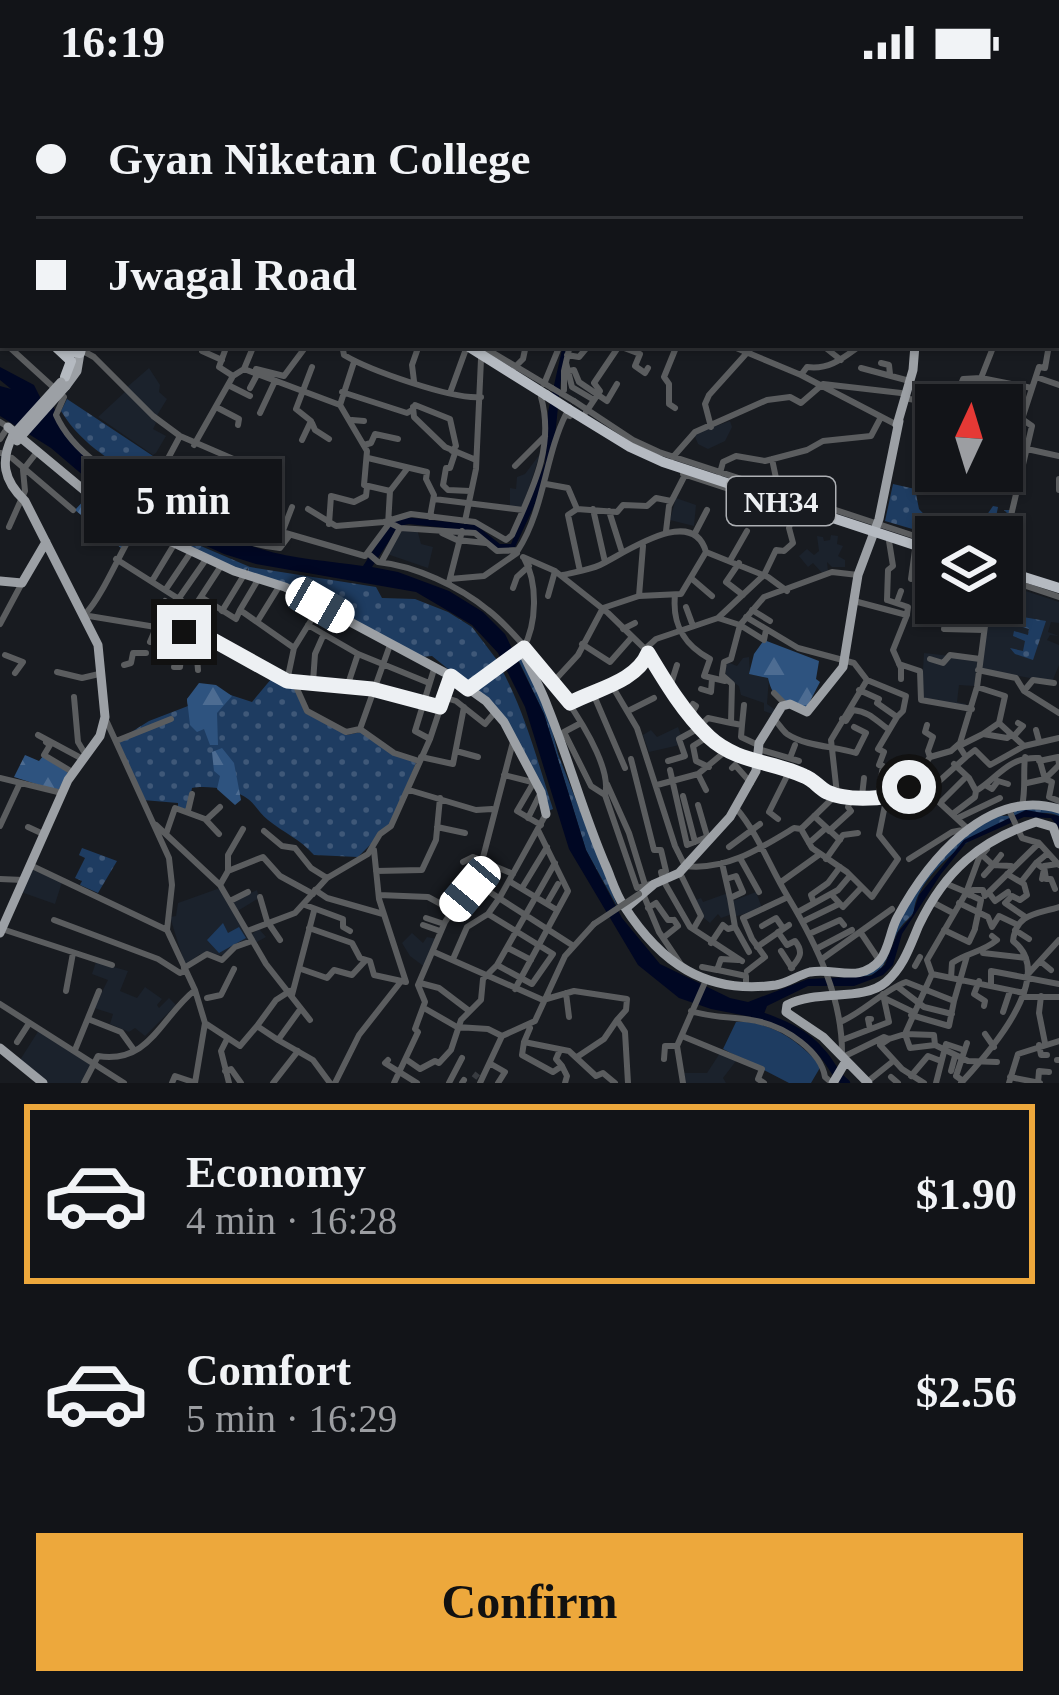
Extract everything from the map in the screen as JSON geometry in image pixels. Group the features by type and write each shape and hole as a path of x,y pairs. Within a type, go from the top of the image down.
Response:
{"highway":[{"path":"64,381 72,348"},
{"name":"NH34","path":"472,348 544,392 566,412 583,416 632,444 915,544"},
{"name":"NH34","path":"583,416 630,447 687,472 874,529"},
{"path":"1023,580 1059,590"}],"main road":[{"path":"1,929 40,833 74,769 98,736 104,715 100,650 22,498 6,480 9,431 77,371 72,348"},
{"path":"626,908 648,888 682,869 746,796 758,747 785,704 808,710 840,671 854,582 874,529 915,348"},
{"path":"9,431 40,450 108,510 136,526 221,565 280,585 451,676 496,711 536,785 542,823"},
{"path":"6,480 9,431"},
{"path":"0,581 22,583 48,546"},
{"path":"481,679 522,650 550,711 586,824 626,908 658,951 683,970 779,985 796,972 856,974 880,960 910,896 932,865 968,829 1022,806 1055,804"},
{"path":"21,880 69,770 98,736"},
{"path":"868,1083 786,1010 787,1005 831,992 881,986 919,956 934,903 969,854 1033,823 1054,829 1059,842"},
{"path":"0,1048 43,1083"},
{"path":"833,1083 844,1059"}],"street":[{"path":"11,348 64,397 56,415 81,450 140,490 254,545 280,548 292,507"},
{"path":"72,348 180,436 260,470 257,484 263,491 259,502 271,509"},
{"path":"226,348 220,369 233,376"},
{"path":"194,445 253,348"},
{"path":"244,369 284,376 305,348"},
{"path":"342,348 341,353 355,362 450,393 481,397"},
{"path":"418,348 412,365 418,383 414,417 454,452 476,460"},
{"path":"450,393 468,348"},
{"path":"471,348 481,359 544,392"},
{"path":"473,348 515,367 544,392"},
{"path":"515,367 525,348"},
{"path":"308,509 333,525 464,520 484,525 503,541 512,535 541,468 544,392 559,348"},
{"path":"564,390 570,348"},
{"path":"567,363 586,348"},
{"path":"615,348 594,383 600,391 583,416 673,457 788,494 874,529 889,541 915,550 911,579"},
{"path":"625,348 640,354 634,366 645,373 648,368"},
{"path":"675,408 669,404 664,376 676,348"},
{"path":"735,348 801,375 896,424"},
{"path":"711,427 705,404 709,394 752,348"},
{"path":"826,348 841,360"},
{"path":"801,375 807,367 827,368 857,348"},
{"path":"981,378 993,348"},
{"path":"1023,416 1039,367 1045,368 1048,348"},
{"path":"202,351 222,360"},
{"path":"464,520 476,460 481,359"},
{"path":"341,408 342,392 355,362"},
{"path":"567,363 579,382 605,404 617,384"},
{"path":"881,363 889,365 890,374"},
{"path":"865,366 906,380"},
{"path":"312,367 296,410 329,439"},
{"path":"244,369 341,408 352,420 368,458 366,496 354,502 331,496 333,525"},
{"path":"962,369 962,384"},
{"path":"335,370 348,375"},
{"path":"228,385 250,392 258,374"},
{"path":"1036,377 1059,385"},
{"path":"964,379 1032,388"},
{"path":"260,413 274,381"},
{"path":"673,457 693,434 767,400 790,397 801,403 818,384 915,399"},
{"path":"342,392 407,413 414,406"},
{"path":"414,406 450,419 457,446 446,468 445,489 471,492"},
{"path":"216,407 239,419 238,425"},
{"path":"449,582 484,576 520,553 566,412"},
{"path":"720,473 723,462 731,457 772,458 806,451 823,441 871,436 880,419"},
{"path":"352,420 364,421"},
{"path":"1011,516 1032,424 1023,420"},
{"path":"302,440 311,421"},
{"path":"0,440 9,431"},
{"path":"364,445 375,434 398,439"},
{"path":"152,494 180,436"},
{"path":"515,466 545,436"},
{"path":"1027,449 1059,456"},
{"path":"12,529 22,498 24,468 40,450"},
{"path":"4,455 73,510"},
{"path":"368,458 427,472 434,499 430,524"},
{"path":"772,458 776,478 790,485 788,494"},
{"path":"164,466 285,534 449,582 496,616 554,681 581,723 629,833 648,888 648,908 683,970"},
{"path":"375,559 383,553 394,525 390,491 407,469"},
{"path":"666,530 671,501 687,472 794,510 874,529"},
{"path":"1059,479 1059,490"},
{"path":"546,484 568,488 577,509"},
{"path":"367,487 390,491"},
{"path":"580,571 568,515 577,509 617,512 622,505 647,506 656,497 671,501"},
{"path":"12,529 22,498"},
{"path":"434,499 523,510"},
{"path":"593,509 605,562"},
{"path":"694,535 707,510"},
{"path":"570,703 642,666 656,639 718,618 764,575 775,551 784,551 793,543 789,528 794,510"},
{"path":"609,511 622,552"},
{"path":"375,559 394,525 408,514 457,540 486,543"},
{"path":"0,522 12,529"},
{"path":"430,524 477,534 500,552 520,553 558,573 603,608 646,651 709,736 727,750 809,778 837,794 883,798 900,794 931,758 999,723 1005,696 977,687"},
{"path":"83,615 98,599 136,526"},
{"path":"554,681 572,664 603,608 639,596 684,592 706,552 703,541 694,535 666,530 605,562 558,573"},
{"path":"449,582 461,531"},
{"path":"742,595 726,582 747,531"},
{"path":"884,601 893,566 889,541"},
{"path":"152,581 175,543"},
{"path":"639,596 643,544"},
{"path":"166,589 192,550"},
{"path":"706,552 735,561 787,591"},
{"path":"520,553 529,566 534,595 522,650"},
{"path":"179,598 207,558"},
{"path":"116,559 193,608"},
{"path":"188,618 221,565"},
{"path":"513,588 529,566"},
{"path":"725,681 723,663 731,659 746,617 762,598 832,572 854,582"},
{"path":"548,596 558,573"},
{"path":"222,611 244,574"},
{"path":"201,597 236,619 259,578"},
{"path":"691,578 712,596"},
{"path":"1023,578 1040,582"},
{"path":"1023,580 1059,590"},
{"path":"0,624 22,583"},
{"path":"257,622 280,585"},
{"path":"897,602 902,591"},
{"path":"675,595 674,614 688,646 710,659 703,675 732,684 731,723"},
{"path":"98,599 102,600 99,615"},
{"path":"0,602 15,600"},
{"path":"165,601 194,623 198,670"},
{"path":"854,601 897,602 910,610"},
{"path":"884,601 910,610"},
{"path":"320,605 294,648 290,681 307,711 346,732 359,729 394,753 452,765 464,707"},
{"path":"686,608 694,628"},
{"path":"240,610 294,648"},
{"path":"910,610 893,650 903,683 919,691"},
{"path":"700,611 708,623"},
{"path":"83,615 195,633 290,681 372,689 440,707"},
{"path":"718,618 746,617 768,626 798,648 856,665 867,680 906,696 904,711 878,749 884,752 879,765 883,766 879,835 898,859 872,897 809,843 801,829"},
{"path":"623,629 635,623"},
{"path":"945,624 944,629 984,630"},
{"path":"966,757 960,742 977,687 985,624"},
{"path":"308,626 358,654 428,683"},
{"path":"150,643 160,629"},
{"path":"159,649 160,629"},
{"path":"169,657 182,631"},
{"path":"174,667 180,667 182,631"},
{"path":"889,633 898,636"},
{"path":"313,682 314,654 323,635"},
{"path":"582,644 610,662 632,638"},
{"path":"359,729 390,645"},
{"path":"124,665 131,663 133,653 146,653"},
{"path":"347,687 358,654"},
{"path":"930,659 943,663 950,655 980,659"},
{"path":"2,656 23,662 15,673"},
{"path":"899,664 920,671 921,700 971,709"},
{"path":"430,739 415,732 436,665"},
{"path":"670,687 677,665"},
{"path":"978,670 1016,678 1024,691 1059,713"},
{"path":"58,672 87,680 102,674"},
{"path":"250,930 295,913 327,878 360,860 395,820 451,676"},
{"path":"468,689 481,679"},
{"path":"701,689 711,692 712,679"},
{"path":"837,794 831,746 867,680"},
{"path":"1024,691 1033,680 1054,683"},
{"path":"611,684 648,754 701,916 694,928"},
{"path":"860,690 879,699 877,703 897,717"},
{"path":"592,691 640,784 654,850 675,846"},
{"path":"774,694 785,704"},
{"path":"74,697 81,754"},
{"path":"443,697 485,724 496,711"},
{"path":"628,711 653,698"},
{"path":"691,715 696,706 692,704"},
{"path":"744,705 741,736 795,759 795,745"},
{"path":"842,719 846,721 855,710 873,715 887,730"},
{"path":"104,715 156,825 171,874 167,930 205,1023 195,1083 175,1076 172,1083"},
{"path":"698,805 710,838 688,845 669,766 685,756 679,739 708,718 742,725"},
{"path":"773,718 785,733 856,753 859,740 864,741 863,730"},
{"path":"98,736 116,744 171,719"},
{"path":"581,723 564,731 591,786 605,795 648,888 711,943 747,963 746,977"},
{"path":"999,723 1040,761 1045,779"},
{"path":"999,747 1023,726 1018,723"},
{"path":"927,725 925,732 933,737 931,758"},
{"path":"1036,730 1039,741"},
{"path":"985,732 1010,737"},
{"path":"38,735 50,745 44,755 69,770"},
{"path":"709,736 693,746 711,781"},
{"path":"956,815 998,770 1039,741 1059,737"},
{"path":"46,742 55,741 81,754"},
{"path":"394,1083 424,1008 419,984 442,928 474,882 482,861 513,742"},
{"path":"657,785 704,770 727,750"},
{"path":"936,784 975,750 990,765 1027,751"},
{"path":"456,751 478,757"},
{"path":"1022,806 1027,751"},
{"path":"627,763 648,754"},
{"path":"1027,783 1045,779 1059,765 1058,757 1040,761"},
{"path":"955,764 976,791"},
{"path":"732,768 735,765 751,783"},
{"path":"704,770 706,790"},
{"path":"905,770 915,776"},
{"path":"778,819 769,812 789,772"},
{"path":"503,775 536,785 528,818 542,823"},
{"path":"942,801 967,776"},
{"path":"0,778 60,793"},
{"path":"862,796 864,778"},
{"path":"1045,779 1052,782 1055,804"},
{"path":"985,785 992,789 998,781 1008,784"},
{"path":"0,826 20,783"},
{"path":"605,795 607,784"},
{"path":"957,784 968,799"},
{"path":"909,787 928,791 968,829 952,832 909,859"},
{"path":"1055,804 1059,789"},
{"path":"409,790 476,810 494,808"},
{"path":"188,811 192,794"},
{"path":"801,829 837,794"},
{"path":"683,796 695,842"},
{"path":"809,843 854,812 851,796"},
{"path":"376,871 422,870 436,840 440,798"},
{"path":"880,816 898,819 883,798"},
{"path":"956,815 1000,798"},
{"path":"206,820 220,807"},
{"path":"736,808 803,922 827,974 844,1059 884,1036 891,1039"},
{"path":"166,834 171,829 172,809 206,820 219,834"},
{"path":"1009,811 1022,838 1059,865"},
{"path":"814,815 840,840"},
{"path":"515,988 568,891 547,847 542,823"},
{"path":"453,961 467,927 488,914 542,823"},
{"path":"729,847 760,824"},
{"path":"156,825 220,885 252,940 310,1020"},
{"path":"28,827 40,833"},
{"path":"437,827 465,832"},
{"path":"682,869 740,858 794,828 801,829"},
{"path":"220,885 228,871 228,855 243,829"},
{"path":"264,832 281,847 296,848 311,868 327,878"},
{"path":"781,882 823,856 843,835 858,833"},
{"path":"886,844 895,836"},
{"path":"915,966 967,894 982,855 1000,838"},
{"path":"968,942 986,896 1009,870 1059,842"},
{"path":"257,1026 318,1064 333,1083 356,1041 403,983 394,936 383,914 374,846"},
{"path":"522,888 547,847"},
{"path":"1021,882 1043,849"},
{"path":"562,1066 554,1072 522,1054 531,1024 572,945 666,872 662,850"},
{"path":"967,894 975,890 995,901 1012,896 1019,901 1027,895 1009,870 982,855"},
{"path":"985,875 1001,855"},
{"path":"464,862 473,856 557,910"},
{"path":"228,871 263,857 280,876 327,898 383,914"},
{"path":"740,858 759,892"},
{"path":"407,1060 420,1069 434,1061 439,1064 451,1050 457,1027 481,1000 480,985 497,965 554,863"},
{"path":"722,863 734,924 763,959 746,977"},
{"path":"1036,863 1044,869 1042,879"},
{"path":"30,865 167,930"},
{"path":"1055,889 1052,879 1046,879 1044,866 1059,865"},
{"path":"814,903 811,895 840,867"},
{"path":"726,879 736,876 743,892 730,898"},
{"path":"798,913 849,878"},
{"path":"0,879 21,880"},
{"path":"474,882 572,945"},
{"path":"547,903 558,884"},
{"path":"947,884 967,894"},
{"path":"831,894 845,906 860,889"},
{"path":"230,902 248,892"},
{"path":"379,895 428,897 452,910"},
{"path":"260,897 267,922 280,940"},
{"path":"753,950 743,918 788,897"},
{"path":"959,903 988,917 992,927 1005,899"},
{"path":"961,1052 956,1076 963,1082 1015,1020 1024,995 1026,958 1005,899"},
{"path":"648,908 656,903 678,926 663,938"},
{"path":"934,903 953,913"},
{"path":"803,922 838,904"},
{"path":"304,905 343,920 343,927 350,931"},
{"path":"1018,926 1059,907"},
{"path":"830,909 880,960"},
{"path":"800,946 849,927 874,924 892,909"},
{"path":"205,1023 241,1046 276,1000 291,993 314,911"},
{"path":"488,914 553,953 532,984 497,965"},
{"path":"674,920 682,914"},
{"path":"999,916 1018,926 1028,939"},
{"path":"762,926 776,918 787,945 795,941 800,946 796,972"},
{"path":"53,920 158,959 179,973 206,955 222,960 235,947 252,940"},
{"path":"424,922 442,928"},
{"path":"711,943 723,925 727,929 734,924"},
{"path":"812,941 849,927"},
{"path":"820,960 849,927"},
{"path":"309,928 352,943 364,961"},
{"path":"742,961 783,928"},
{"path":"1,929 112,965"},
{"path":"944,930 979,948 1026,958"},
{"path":"951,979 952,964 997,940 992,936"},
{"path":"1027,975 1059,940"},
{"path":"507,947 531,960"},
{"path":"781,951 796,972"},
{"path":"66,991 73,952"},
{"path":"434,952 543,1000 566,993 627,999 626,1010 604,1039 576,1057"},
{"path":"885,997 949,1026 967,953"},
{"path":"682,1083 677,1046 692,1011 705,954"},
{"path":"919,956 932,974 979,981 1024,995 1059,997"},
{"path":"717,970 721,958 742,961"},
{"path":"301,969 326,978 334,970 352,975 364,961 370,961 374,975 439,988 470,1011"},
{"path":"1040,961 1051,970"},
{"path":"207,998 221,995 234,969"},
{"path":"702,974 717,970 746,977"},
{"path":"991,985 991,971 1059,984"},
{"path":"932,974 912,1013 910,1048 935,1046 961,1052 979,1063 1007,1064 1024,1049 1059,1041"},
{"path":"979,981 974,994 985,1000 984,1006"},
{"path":"840,1022 906,982 953,1001"},
{"path":"897,986 928,1009 952,1014"},
{"path":"85,1083 99,1056 111,1059 149,1044 163,1022 195,990"},
{"path":"75,1050 99,991"},
{"path":"1003,1012 1010,991"},
{"path":"566,993 569,1017"},
{"path":"1041,996 1047,1020 1041,1055 1047,1054"},
{"path":"885,997 891,1039"},
{"path":"0,1004 124,1083"},
{"path":"424,1008 457,1027 488,1029 502,1036"},
{"path":"278,1040 299,1010"},
{"path":"692,1011 771,1026 814,1052 823,1064 825,1078 833,1083"},
{"path":"88,1019 121,1032 134,1050"},
{"path":"870,1029 868,1019 872,1019"},
{"path":"617,1020 625,1032 628,1083"},
{"path":"842,1040 889,1022"},
{"path":"16,1042 29,1023"},
{"path":"479,1083 502,1036 531,1024"},
{"path":"922,1083 880,1045 910,1033 934,1035 935,1046"},
{"path":"985,1034 994,1047"},
{"path":"682,1036 762,1069 758,1079 764,1083"},
{"path":"561,1038 556,1059 567,1076 565,1083"},
{"path":"226,1039 221,1051 229,1083"},
{"path":"524,1042 576,1057 596,1076 603,1073 615,1083"},
{"path":"664,1059 665,1046 677,1046"},
{"path":"273,1083 298,1051"},
{"path":"935,1083 944,1051"},
{"path":"951,1071 961,1052"},
{"path":"897,1081 910,1076 928,1056 941,1061"},
{"path":"986,1056 997,1062"},
{"path":"449,1083 462,1058"},
{"path":"388,1060 385,1063 418,1083"},
{"path":"1014,1060 1009,1080 1039,1083 1039,1071 1049,1072"},
{"path":"868,1083 893,1061"},
{"path":"490,1064 505,1072 498,1083"},
{"path":"225,1071 231,1069 241,1083"}],"shaded area":[{"path":"562,348 567,348 550,462 515,547 497,550 473,531 409,524 399,526 372,567 449,591 483,612 505,634 544,714 586,850 622,918 660,964 748,1002 808,979 871,976 885,965 919,895 964,840 1026,810 1059,816 1059,828 1051,818 1024,817 966,843 902,934 893,965 883,975 854,986 808,986 767,1006 762,1019 679,998 638,965 569,849 525,707 498,653 472,625 416,592 256,564 138,515 51,448 0,416 0,386 11,389 0,380 0,367 34,385 43,403 52,404 68,430 114,476 172,512 261,549 363,566 391,523 404,517 476,525 500,544 511,544 545,463 548,412"},
{"path":"149,368 167,399 156,417 126,388"},
{"path":"126,391 156,423 153,429 166,436 153,455 98,417"},
{"path":"67,399 162,462 152,484 79,435 61,411"},
{"path":"730,421 725,441 708,449 698,444 694,434"},
{"path":"540,454 522,509 510,509 510,488 516,489 517,477"},
{"path":"166,470 286,537 279,545 175,500 159,488"},
{"path":"893,484 915,489 919,509 926,516 915,516 915,530 885,521"},
{"path":"676,498 696,505 694,526 670,520"},
{"path":"154,526 250,567 376,587 382,598 415,599 448,612 472,627 500,664 468,685 432,656 422,657 247,573 248,568 244,572 150,531"},
{"path":"408,529 417,529 421,544 433,547 428,568 387,554"},
{"path":"817,536 824,541 838,536 837,544 843,546 838,556 845,560 845,567 827,562 828,571 822,573 813,563 808,567 799,556 807,549 814,555 819,551"},
{"path":"1023,590 1059,602 1059,623 1051,622 1048,632 1059,636 1050,635 1047,640 1059,645 1059,665 1052,682 979,669 986,624 1023,624"},
{"path":"1023,617 1046,621 1033,660 1010,648 1023,651 1025,641 1013,636 1014,631 1028,635 1029,629 1016,625 1023,624"},
{"path":"924,653 978,659 974,686 959,685 957,702 966,708 921,700"},
{"path":"521,655 548,714 558,754 618,908 586,850 544,714 517,657"},
{"path":"749,657 750,674 769,678 767,704 777,711 775,715 764,711 764,703 741,695 739,686 725,677 727,662 737,666"},
{"path":"501,668 530,738 553,809 548,811 509,728 473,689"},
{"path":"272,678 294,686 305,713 347,735 361,732 416,763 390,825 358,857 314,855 248,799 229,790 192,788 188,810 178,803 143,800 117,741 149,721 188,706 187,699 200,685 252,702"},
{"path":"678,727 684,744 649,752 643,735 651,730 657,737"},
{"path":"1017,808 1059,811 1059,816 1019,817 995,826 950,856 919,894 914,912 900,928 881,968 855,977 873,969 912,900 948,850 969,831 990,819 1011,816"},
{"path":"82,848 117,861 98,893 75,878 85,858 79,855"},
{"path":"31,869 62,882 55,904 21,892"},
{"path":"220,888 231,902 257,890 259,898 236,912 250,935 259,929 266,937 224,955 200,954 185,965 170,917 176,916 178,903"},
{"path":"756,892 762,908 755,911 721,918 718,914 710,923 699,914 696,900 701,898 703,902 728,893 730,902"},
{"path":"223,923 228,933 239,927 246,938 219,953 207,940"},
{"path":"412,933 423,943 427,937 437,939 426,968 402,943"},
{"path":"96,962 128,971 120,991 137,998 145,987 162,999 159,1008 169,998 176,1005 145,1036 135,1028 129,1032 110,1024 113,1014 94,1008 108,980 92,974"},
{"path":"736,1022 772,1028 803,1048 821,1066 811,1083 789,1083 723,1049"},
{"path":"39,1030 93,1062 82,1083 47,1083 20,1060"},
{"path":"720,1053 736,1061 723,1078 726,1083 686,1083 684,1073 707,1073"}],"green space":[{"path":"87,497 134,526 121,548 75,510"},
{"path":"764,640 819,661 816,679 820,682 806,709 781,700 768,678 749,674"},
{"path":"199,683 216,685 232,696 217,713 218,745 210,745 204,729 197,732 190,725 187,699"},
{"path":"222,748 234,763 241,800 235,805 217,789 220,776 214,771 212,752"},
{"path":"25,755 39,761 44,755 69,770 58,791 14,777"}],"waterway":[{"path":"755,1014 808,1039 846,1083"}],"tunnel":[{"path":"474,1078 478,1073"}],"route":[{"path":"184,632 204,635 287,681 372,689 440,707 451,676 468,689 524,648 570,703 627,677 642,666 648,653 681,705 727,750 799,773 832,794 891,795 909,787"}]}
